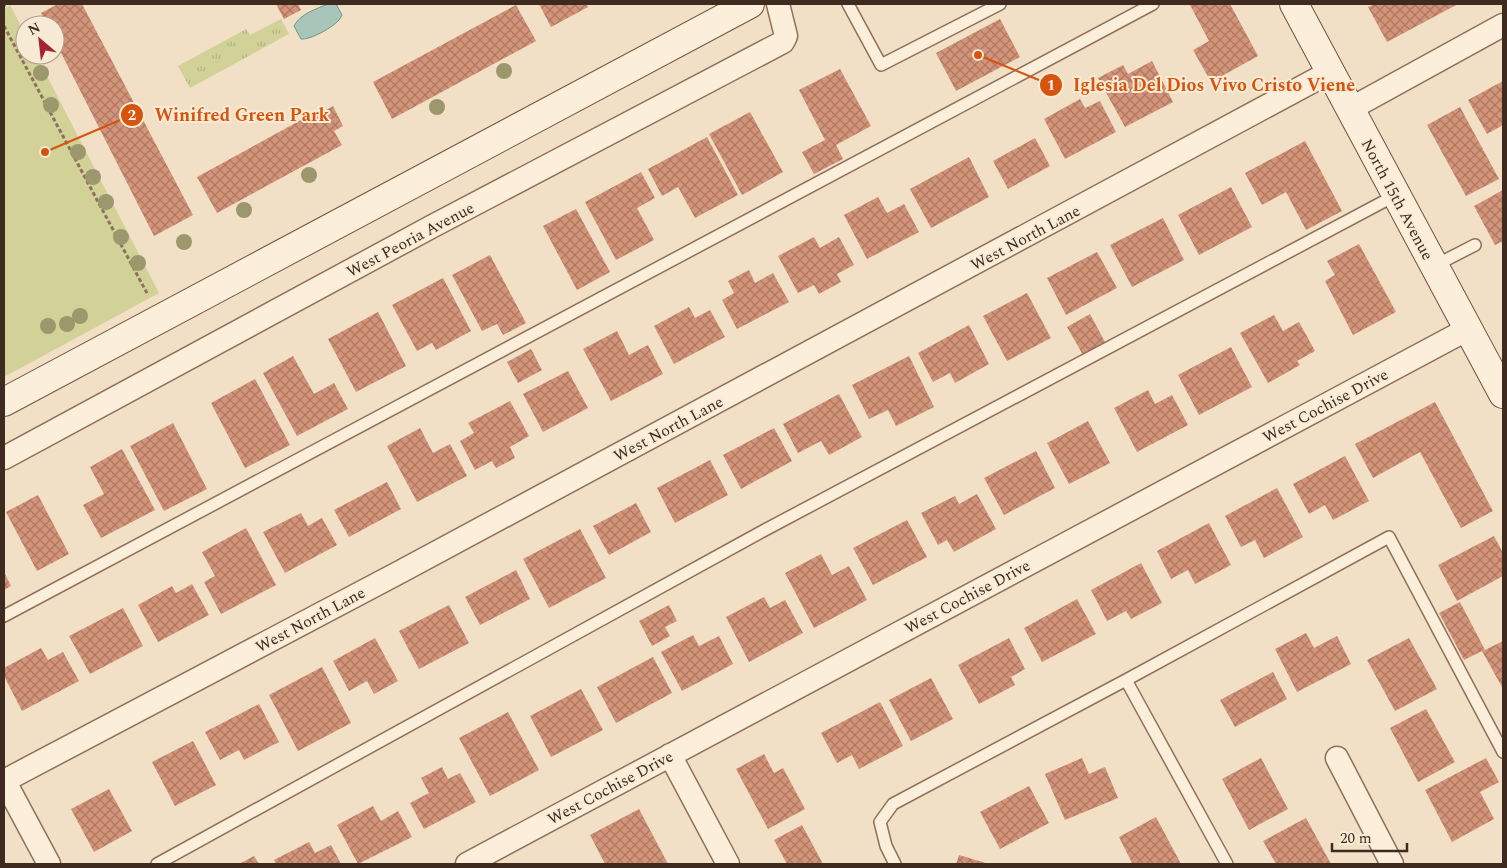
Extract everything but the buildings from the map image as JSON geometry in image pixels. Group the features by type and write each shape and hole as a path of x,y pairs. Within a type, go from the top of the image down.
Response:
{"main road":[{"path":"4,402 750,4"},
{"name":"North 15th Avenue","path":"1294,4 1503,394"}],"street":[{"name":"West Peoria Avenue","path":"4,458 431,227 782,42 786,36 778,4"},
{"path":"1350,110 1503,25"},
{"name":"West North Lane","path":"4,781 452,544 1330,72"},
{"name":"West Cochise Drive","path":"467,864 1468,329"},
{"path":"670,755 728,864"},
{"path":"1337,758 1392,864"},
{"path":"4,781 48,864"}],"lane":[{"path":"848,4 881,65 1000,4"},
{"path":"4,616 1153,4"},
{"path":"157,864 763,531 1396,195"},
{"path":"1434,266 1474,245"},
{"path":"895,864 886,846 880,822 893,804 1389,537 1503,752"},
{"path":"1126,680 1227,864"}],"path":[{"path":"4,26 148,295"}],"green space":[{"path":"10,5 15,15 15,65 41,65 159,293 4,377 4,9"},
{"path":"281,19 289,34 190,88 178,66 246,29 250,35"}],"shaded area":[{"path":"328,4 336,4 342,15 340,19 324,31 306,39 301,39 294,26 300,18"}],"place":[{"name":"Iglesia Del Dios Vivo Cristo Viene","path":"978,55"},
{"name":"Winifred Green Park","path":"45,152"}]}
